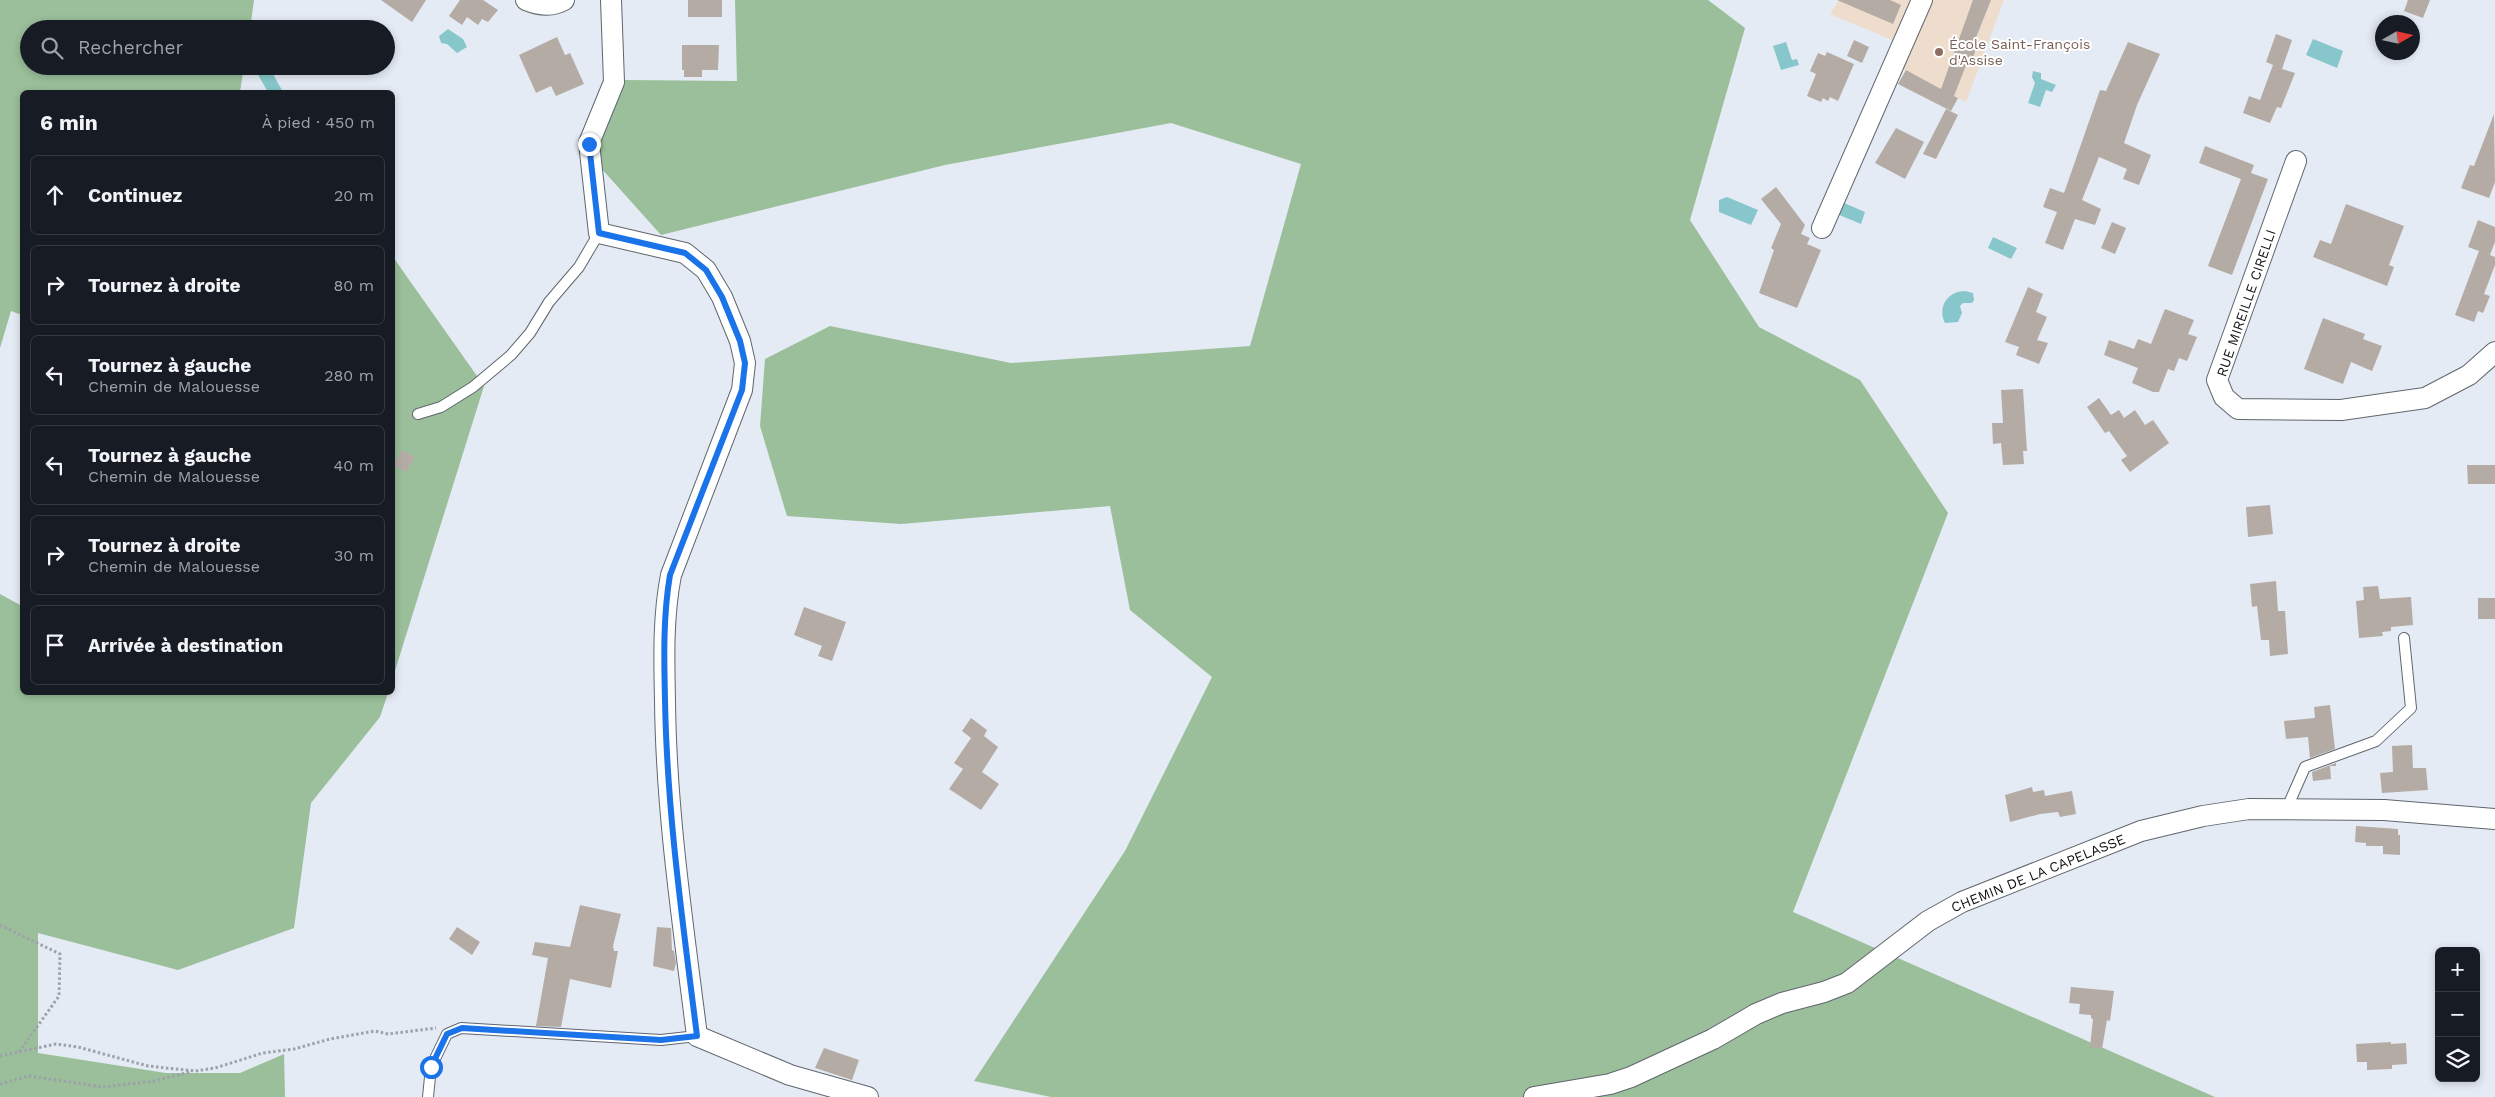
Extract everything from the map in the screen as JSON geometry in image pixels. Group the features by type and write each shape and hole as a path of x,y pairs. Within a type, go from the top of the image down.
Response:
{"street":[{"path":"526,0 544,4 557,4 564,0"},
{"path":"611,0 614,82 589,144 599,233 685,253 706,270 722,297 740,341 745,363 742,390 670,575 665,604 665,743 675,859 697,1036 790,1075 868,1097"},
{"path":"1822,228 1922,0"},
{"name":"RUE MIREILLE CIRELLI","path":"2296,161 2218,380 2224,397 2238,409 2341,410 2425,398 2469,375 2495,352"},
{"name":"CHEMIN DE LA CAPELASSE","path":"1534,1097 1610,1084 1631,1077 1713,1039 1756,1014 1782,1003 1824,992 1846,983 1928,921 1962,902 2141,832 2212,814 2249,809 2384,810 2495,819"}],"lane":[{"path":"418,414 441,407 473,387 511,355 530,334 550,302 579,268 599,233"},
{"path":"2287,808 2305,767 2376,741 2412,708 2404,638"},
{"path":"428,1097 431,1067 440,1048 447,1034 462,1028 661,1040 697,1036"}],"path":[{"path":"0,926 60,954 59,996 19,1052"},
{"path":"0,1084 29,1076 103,1087 154,1081 215,1068 263,1053 294,1049 330,1039 375,1031 388,1034 431,1028 462,1028"},
{"path":"0,1056 56,1044 78,1047 168,1070 195,1071"}],"shaded area":[{"name":"École Saint-François d'Assise","path":"1839,0 2004,0 1966,102 1890,62 1899,43 1830,14"}],"green space":[{"path":"0,0 254,0 251,20 20,20 20,75 243,75 240,90 20,90 20,314 11,311 0,348"},
{"path":"735,0 1708,0 1745,28 1690,220 1759,327 1860,380 1948,513 1793,912 2215,1097 1051,1097 974,1081 1125,851 1212,677 1130,610 1110,506 901,524 787,516 760,426 765,359 830,326 1011,363 1250,346 1301,164 1171,123 945,165 661,235 592,158 625,80 737,81"},
{"path":"395,260 484,386 395,671"},
{"path":"0,594 20,605 20,695 387,695 380,717 311,803 294,928 178,970 38,933 38,1053 166,1073 240,1073 284,1054 285,1097 0,1097"}],"water":[{"path":"448,29 463,39 467,47 457,53 447,44 441,43 439,36"},
{"path":"2313,39 2343,51 2337,68 2306,55"},
{"path":"1786,42 1792,60 1797,59 1799,65 1781,70 1773,46"},
{"path":"2033,71 2041,73 2041,79 2056,85 2052,92 2046,90 2040,107 2028,103 2035,83 2032,77"},
{"path":"258,75 273,75 282,90 267,90"},
{"path":"1727,197 1758,210 1751,225 1719,212 1719,200"},
{"path":"1837,200 1865,212 1861,224 1832,212"},
{"path":"1993,237 2017,248 2011,259 1988,248"},
{"path":"1965,291 1973,293 1974,300 1972,303 1963,303 1960,306 1962,313 1958,322 1945,323 1942,311 1946,301 1954,294"}],"building":[{"path":"381,0 426,0 412,22"},
{"path":"460,0 483,0 498,10 488,22 482,19 478,25 467,17 462,25 449,16"},
{"path":"688,0 722,0 722,17 688,17"},
{"path":"1837,0 1890,0 1901,5 1893,24"},
{"path":"1973,0 1991,0 1975,40 1979,41 1973,57 1970,55 1954,96 1958,98 1951,111 1898,84 1906,70 1941,89"},
{"path":"2408,0 2430,0 2423,18 2420,15 2404,11"},
{"path":"2276,34 2292,40 2282,69 2295,73 2281,108 2277,107 2270,123 2243,113 2249,96 2260,100 2273,65 2278,67 2266,62"},
{"path":"557,37 565,55 570,53 584,84 556,96 551,86 536,93 519,55"},
{"path":"1854,40 1869,47 1862,63 1847,56"},
{"path":"2128,42 2160,54 2137,105 2124,143 2151,155 2139,185 2123,179 2127,169 2099,157 2082,200 2101,209 2095,225 2075,219 2063,250 2045,243 2057,212 2043,207 2050,188 2064,193 2100,90 2106,91"},
{"path":"682,45 719,45 718,70 702,70 702,77 684,77 684,70 682,70"},
{"path":"1827,52 1854,64 1838,101 1830,97 1828,101 1823,98 1821,102 1807,96 1816,74 1810,71 1818,53 1825,56"},
{"path":"1946,109 1958,115 1936,159 1923,154"},
{"path":"2494,114 2495,182 2489,198 2461,188 2470,165 2474,166"},
{"path":"1896,128 1924,142 1905,179 1875,163"},
{"path":"2205,146 2254,165 2251,173 2268,179 2232,275 2208,266 2241,179 2199,163"},
{"path":"1776,187 1805,225 1801,234 1810,238 1807,244 1821,250 1797,308 1759,293 1774,250 1771,248 1781,224 1761,199"},
{"path":"2346,204 2404,226 2389,265 2394,267 2387,286 2313,257 2320,240 2331,244"},
{"path":"2478,220 2495,227 2495,242 2490,255 2495,257 2495,265 2484,294 2490,296 2483,313 2478,311 2474,322 2455,315 2479,251 2468,247"},
{"path":"2112,222 2126,228 2115,254 2101,248"},
{"path":"2028,287 2043,294 2036,312 2047,317 2037,340 2048,343 2039,364 2016,355 2019,347 2005,342"},
{"path":"2165,309 2194,320 2188,334 2197,337 2187,361 2179,358 2174,371 2168,369 2159,392 2153,392 2132,383 2138,368 2104,355 2109,340 2134,349 2138,339 2151,344"},
{"path":"2323,318 2365,334 2363,339 2382,346 2372,371 2351,362 2343,384 2304,369"},
{"path":"2023,389 2027,451 2023,451 2024,464 2003,465 2001,443 1993,444 1992,423 2003,423 2001,390"},
{"path":"2099,398 2111,415 2119,410 2124,418 2135,410 2145,425 2153,420 2169,443 2130,472 2121,460 2127,456 2109,431 2105,433 2087,407"},
{"path":"402,450 415,457 406,472 395,466"},
{"path":"2467,465 2495,465 2495,484 2468,484"},
{"path":"2270,505 2273,534 2248,537 2246,507"},
{"path":"2276,581 2278,611 2285,611 2288,654 2270,656 2269,640 2261,640 2257,606 2252,607 2250,584"},
{"path":"2378,586 2380,599 2411,597 2413,625 2391,627 2391,631 2382,632 2383,636 2359,638 2356,601 2364,600 2363,587"},
{"path":"2478,598 2495,598 2495,619 2478,619"},
{"path":"804,607 846,622 832,661 818,656 822,646 794,635"},
{"path":"2330,705 2335,749 2310,758 2308,737 2286,739 2284,721 2315,718 2314,707"},
{"path":"971,718 987,730 984,736 998,747 982,772 999,784 981,810 949,789 963,769 954,763 971,738 962,731"},
{"path":"2412,745 2413,768 2426,768 2428,790 2382,793 2380,773 2393,772 2392,746"},
{"path":"2336,763 2336,766 2330,766 2331,779 2313,781 2312,772"},
{"path":"2032,787 2033,792 2044,790 2045,796 2072,791 2076,814 2060,817 2058,812 2040,814 2010,822 2005,795"},
{"path":"2356,826 2398,829 2398,835 2400,835 2400,855 2383,854 2383,846 2366,846 2366,843 2355,842"},
{"path":"580,905 621,914 613,946 614,951 618,951 611,988 570,979 561,1027 536,1026 548,958 532,955 535,942 570,947"},
{"path":"457,927 480,942 472,955 449,939"},
{"path":"657,927 671,928 672,950 674,951 676,963 674,971 653,966"},
{"path":"2071,987 2114,991 2110,1021 2107,1020 2102,1049 2090,1047 2093,1019 2091,1015 2079,1014 2080,1004 2069,1003"},
{"path":"2391,1042 2391,1044 2406,1043 2407,1064 2392,1065 2392,1069 2367,1070 2367,1062 2357,1062 2356,1044"},
{"path":"824,1048 859,1060 852,1080 815,1068"}],"place":[{"name":"École Saint-François d'Assise","path":"1939,52"}],"route":[{"path":"431,1067 447,1034 462,1028 661,1040 697,1036 675,859 665,743 665,604 670,575 742,390 745,363 740,341 722,297 706,270 685,253 599,233 589,144"}]}
